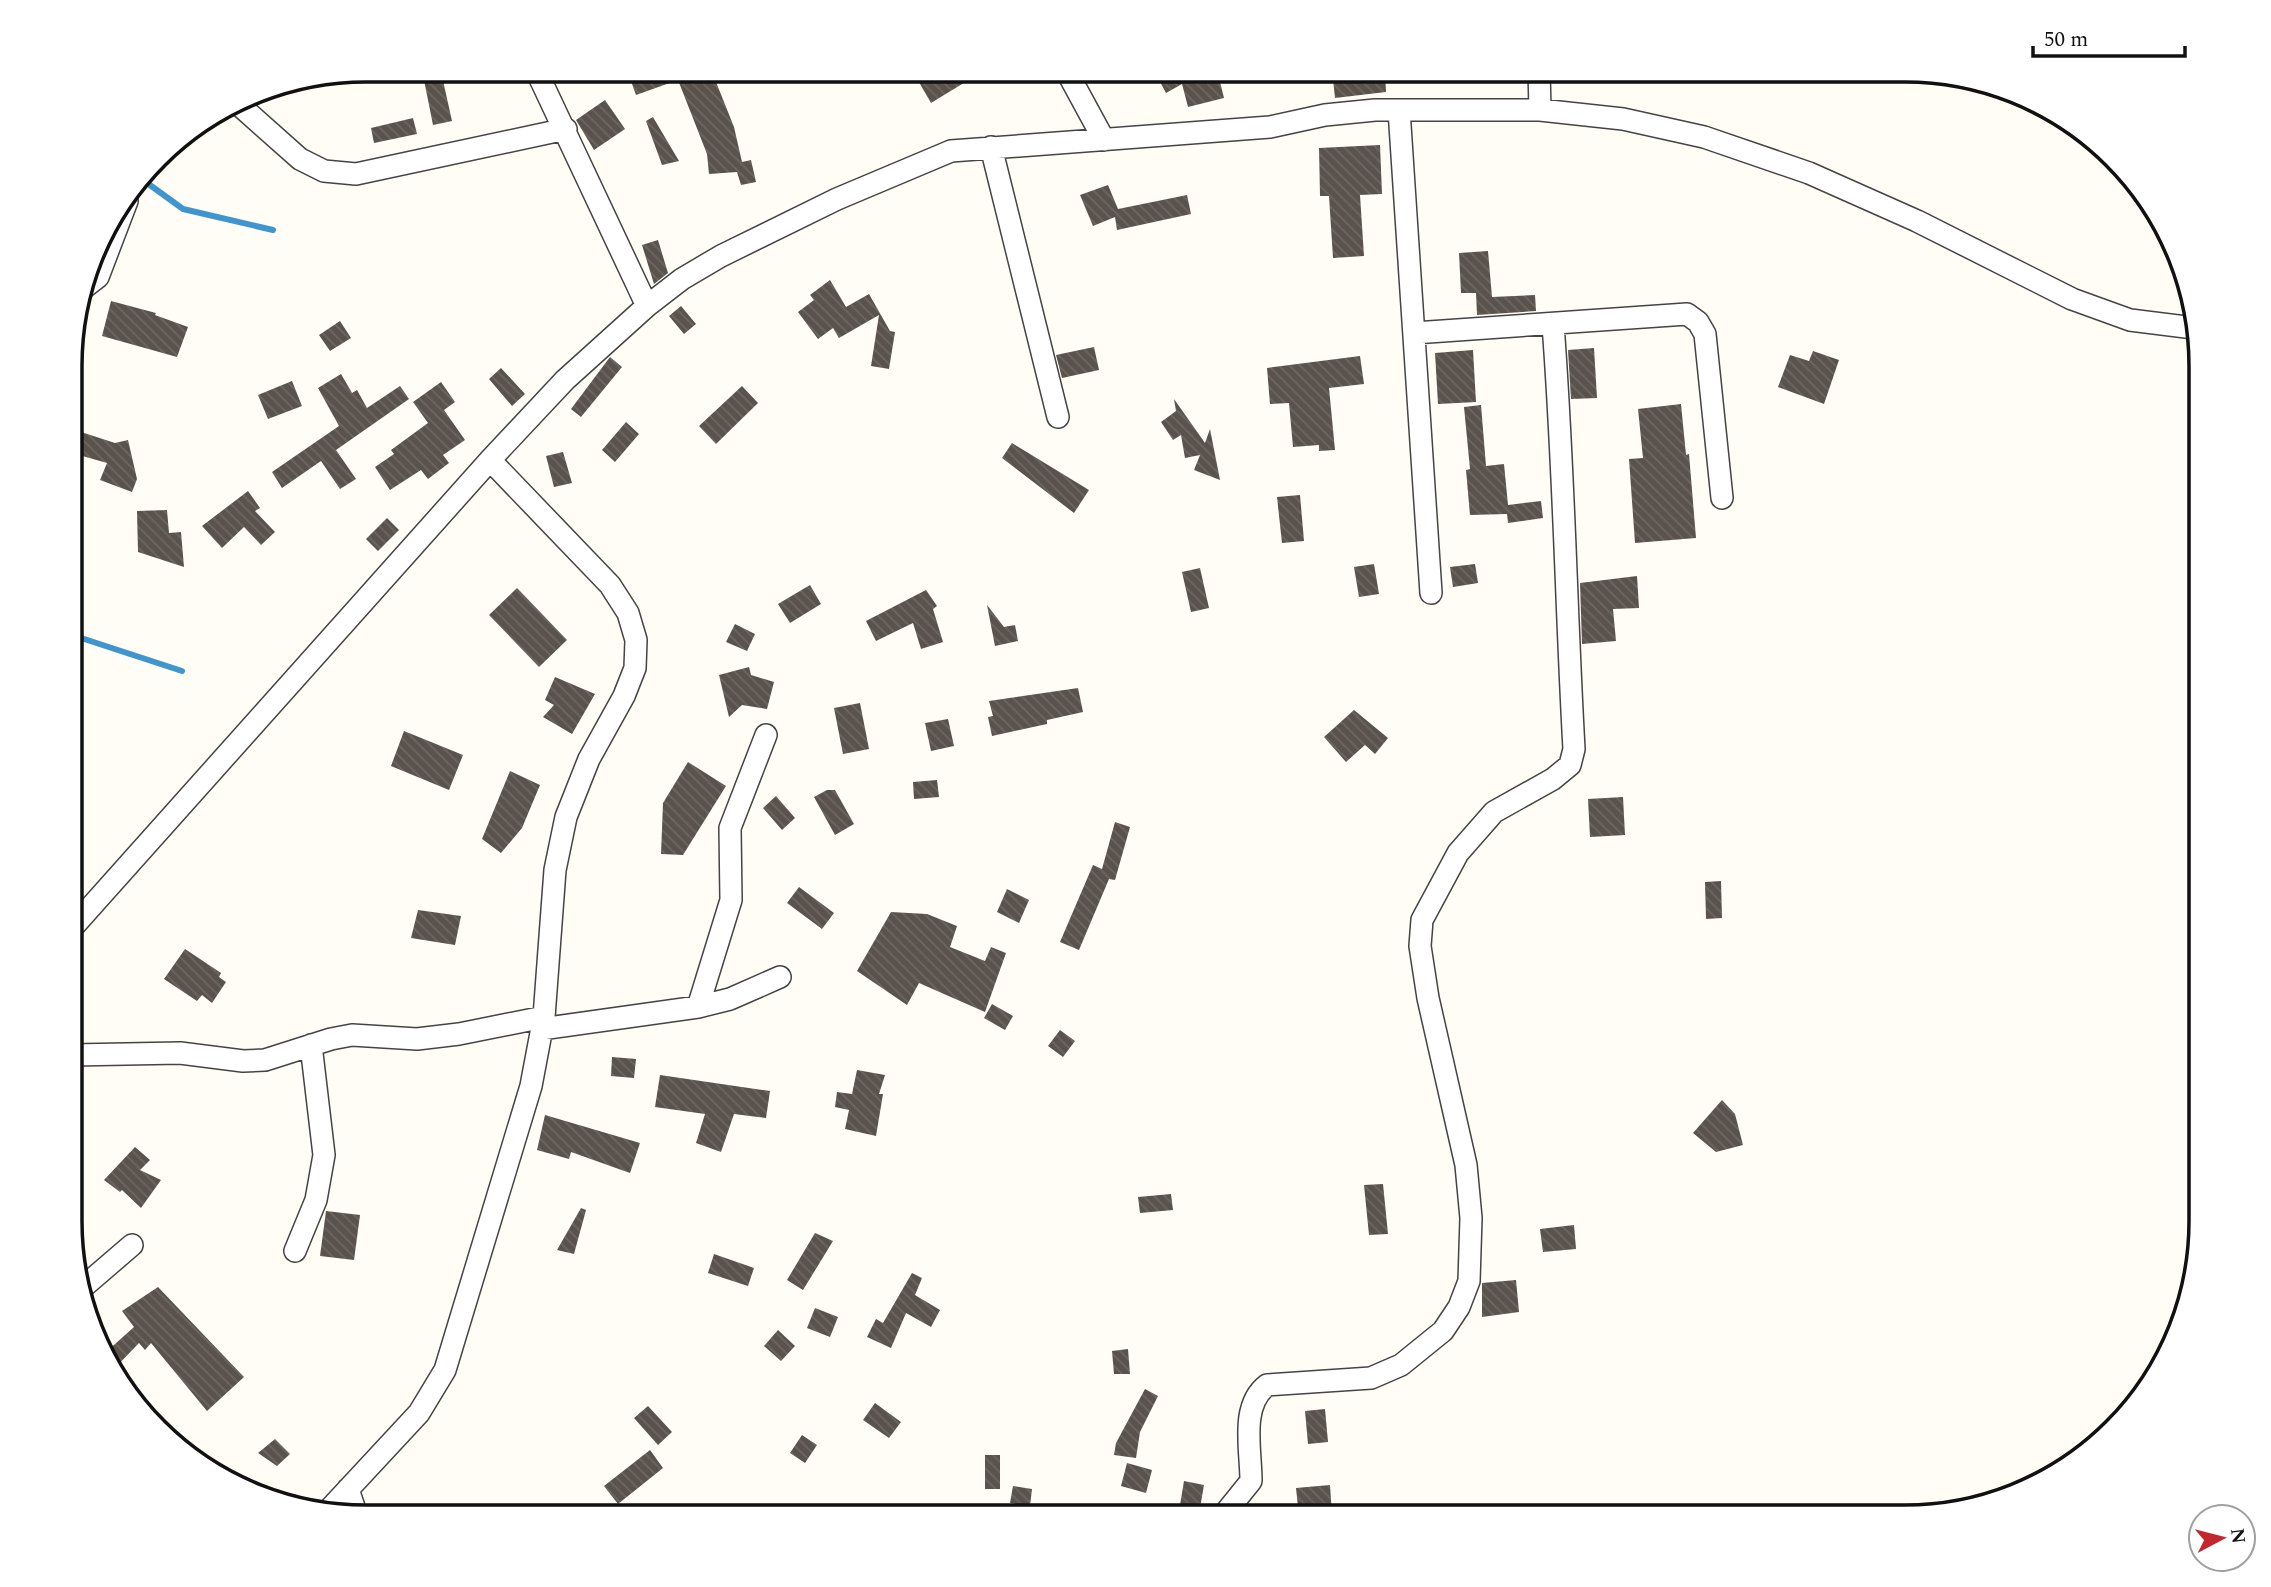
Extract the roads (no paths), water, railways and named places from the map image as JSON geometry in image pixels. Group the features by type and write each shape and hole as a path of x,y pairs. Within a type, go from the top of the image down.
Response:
{"street":[{"path":"543,82 647,306"},
{"path":"1073,82 1104,140"},
{"path":"1539,82 1540,110"},
{"path":"245,110 300,159 324,171 356,174 566,129"},
{"path":"1399,110 1431,593"},
{"path":"82,917 490,460 565,380 647,306 682,279 721,256 837,199 951,151 1270,127 1325,115 1399,110 1540,110 1623,119 1704,137 1819,178 1917,221 2072,299 2130,320 2186,327"},
{"path":"990,147 1058,417"},
{"path":"96,278 111,244"},
{"path":"1414,333 1687,314 1698,322 1705,334 1722,498"},
{"path":"1232,1505 1251,1481 1250,1406 1257,1393 1267,1385 1371,1378 1401,1365 1443,1331 1459,1307 1469,1281 1471,1219 1466,1165 1428,998 1420,946 1422,920 1458,853 1494,812 1553,779 1570,765 1574,749 1564,576 1561,426 1553,325"},
{"path":"336,1503 419,1413 444,1370 531,1086 543,1023 555,870 566,817 589,759 624,696 635,668 636,640 628,613 610,585 490,460"},
{"path":"698,1007 731,900 730,828 766,736"},
{"path":"82,1055 180,1053 265,1060 352,1035 418,1039 698,1007 730,999 780,977"},
{"path":"295,1251 316,1200 324,1155 312,1045"},
{"path":"89,1282 132,1245"},
{"path":"348,1489 353,1504"}],"waterway":[{"path":"149,184 183,209 273,230"},
{"path":"82,638 182,671"}]}
